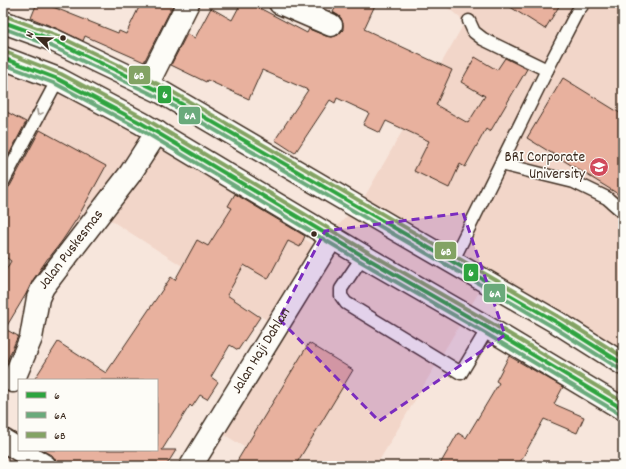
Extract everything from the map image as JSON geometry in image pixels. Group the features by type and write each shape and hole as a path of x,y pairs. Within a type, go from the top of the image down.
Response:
{"main road":[{"path":"146,85 188,3"},
{"path":"280,3 331,25"},
{"path":"3,22 53,40 146,85 558,322 623,364"},
{"path":"3,58 58,78 157,132 363,256 488,328 623,409"},
{"name":"Jalan Puskesmas","path":"13,381 31,338 38,298 43,287 130,174 157,132"},
{"name":"Jalan Haji Dahlan","path":"191,466 332,237"},
{"path":"3,440 18,449"},
{"path":"21,451 45,466"}],"lane":[{"path":"452,262 547,70 584,3"},
{"path":"469,21 474,32 483,39 547,70"},
{"path":"3,182 58,78"},
{"path":"501,164 574,182 607,198 623,212"},
{"path":"363,256 341,289 341,296 346,303 461,373 488,328"}],"highlighted area":[{"path":"463,213 505,335 379,421 279,319 325,231"}],"shaded area":[{"path":"442,3 623,3 623,353 489,275 376,466 274,466 206,423 270,322 90,207 34,298 3,281 3,56 139,128 318,248 365,196 465,22"},
{"path":"623,378 623,423 606,413"}],"building":[{"path":"37,3 43,3 118,33 119,31 126,34 141,3 174,3 144,62 85,36 83,41 31,18"},
{"path":"241,3 250,3 307,33 309,29 332,37 338,35 343,30 341,18 333,12 338,3 376,3 364,29 452,70 436,105 468,123 485,96 461,82 475,57 497,70 505,58 527,69 490,132 486,129 465,167 460,164 449,188 414,171 429,141 386,121 380,133 363,125 369,113 337,98 335,103 330,100 295,153 275,140 308,90 262,70 249,99 207,80 206,82 171,65 187,34 195,38 211,8 232,20"},
{"path":"504,3 561,3 545,29"},
{"name":"BRI Corporate University","path":"563,78 623,115 623,197 527,138"},
{"path":"3,110 26,122 3,166"},
{"path":"40,130 106,166 78,217 33,280 5,329 18,336 3,370 3,275 11,261 3,255 3,189 7,189 10,186"},
{"path":"235,194 305,236 300,247 288,241 268,279 244,265 227,295 260,317 238,350 230,345 211,377 218,382 207,399 200,395 192,407 190,405 162,450 176,450 166,466 64,466 56,461 52,455 45,451 158,451 158,379 35,379 58,342 106,373 171,277 175,280 197,240 208,246 232,208 228,206"},
{"path":"309,343 353,370 295,466 234,466"},
{"path":"509,356 563,387 554,404 584,417 577,433 544,419 518,466 439,466 458,433 466,438 499,383 496,381"}],"transit line":[{"name":"6B","path":"5,16 56,35 164,87 561,318 623,357"},
{"name":"6","path":"3,22 53,40 161,92 558,323 623,364"},
{"name":"6A","path":"3,28 51,46 158,97 555,328 620,369"},
{"name":"6B","path":"5,52 61,74 144,118 623,402"},
{"name":"6","path":"3,58 58,79 141,123 623,409"},
{"name":"6A","path":"3,64 56,84 138,128 620,414"}],"place":[{"name":"BRI Corporate University","path":"599,167"}]}
